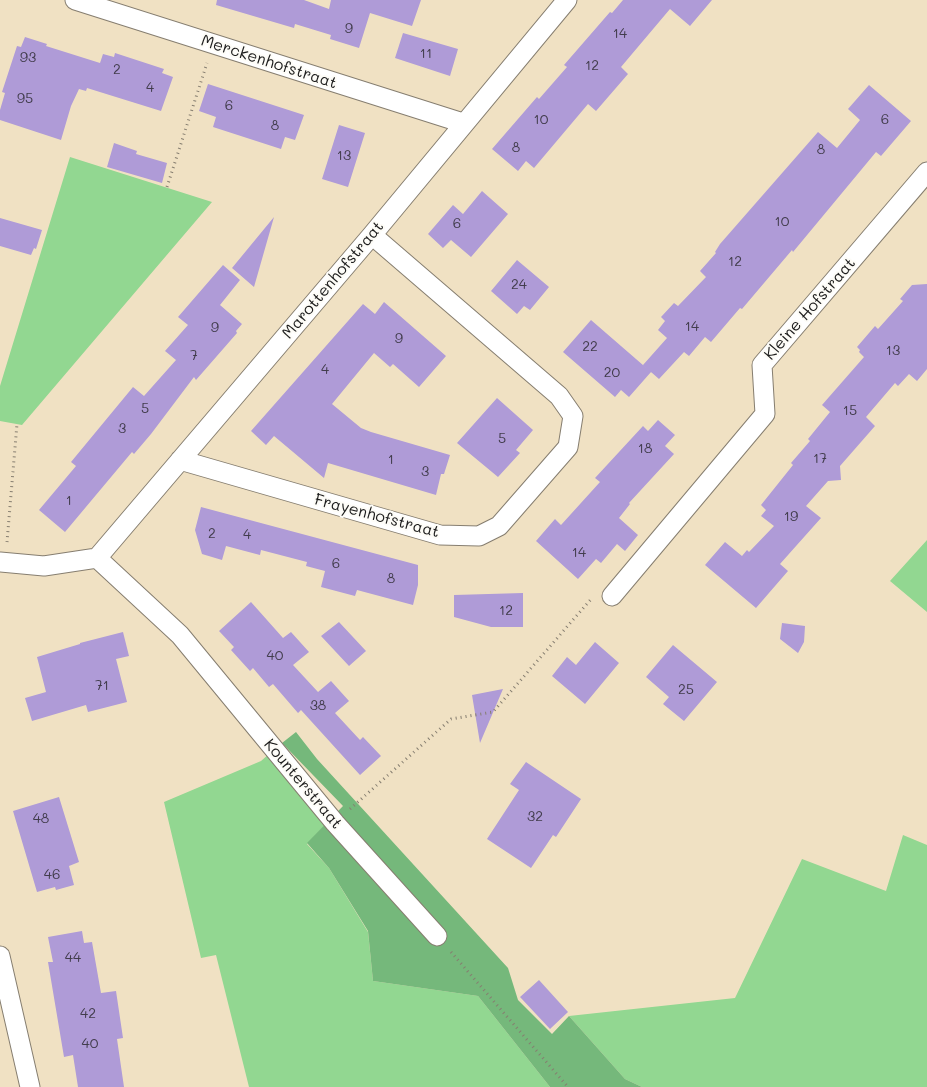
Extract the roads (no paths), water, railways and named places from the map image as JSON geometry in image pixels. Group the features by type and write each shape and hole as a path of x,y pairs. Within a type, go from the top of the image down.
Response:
{"street":[{"name":"Merckenhofstraat","path":"75,0 463,123"},
{"name":"Marottenhofstraat","path":"97,558 568,0"},
{"name":"Kleine Hofstraat","path":"612,596 765,414 762,365 927,172"},
{"name":"Frayenhofstraat","path":"180,460 440,535 479,536 499,526 568,446 573,416 559,396 372,234"},
{"path":"3,562 44,566 97,558"},
{"name":"Kounterstraat","path":"97,558 180,634 335,823 437,936"},
{"path":"0,956 30,1087"}]}
